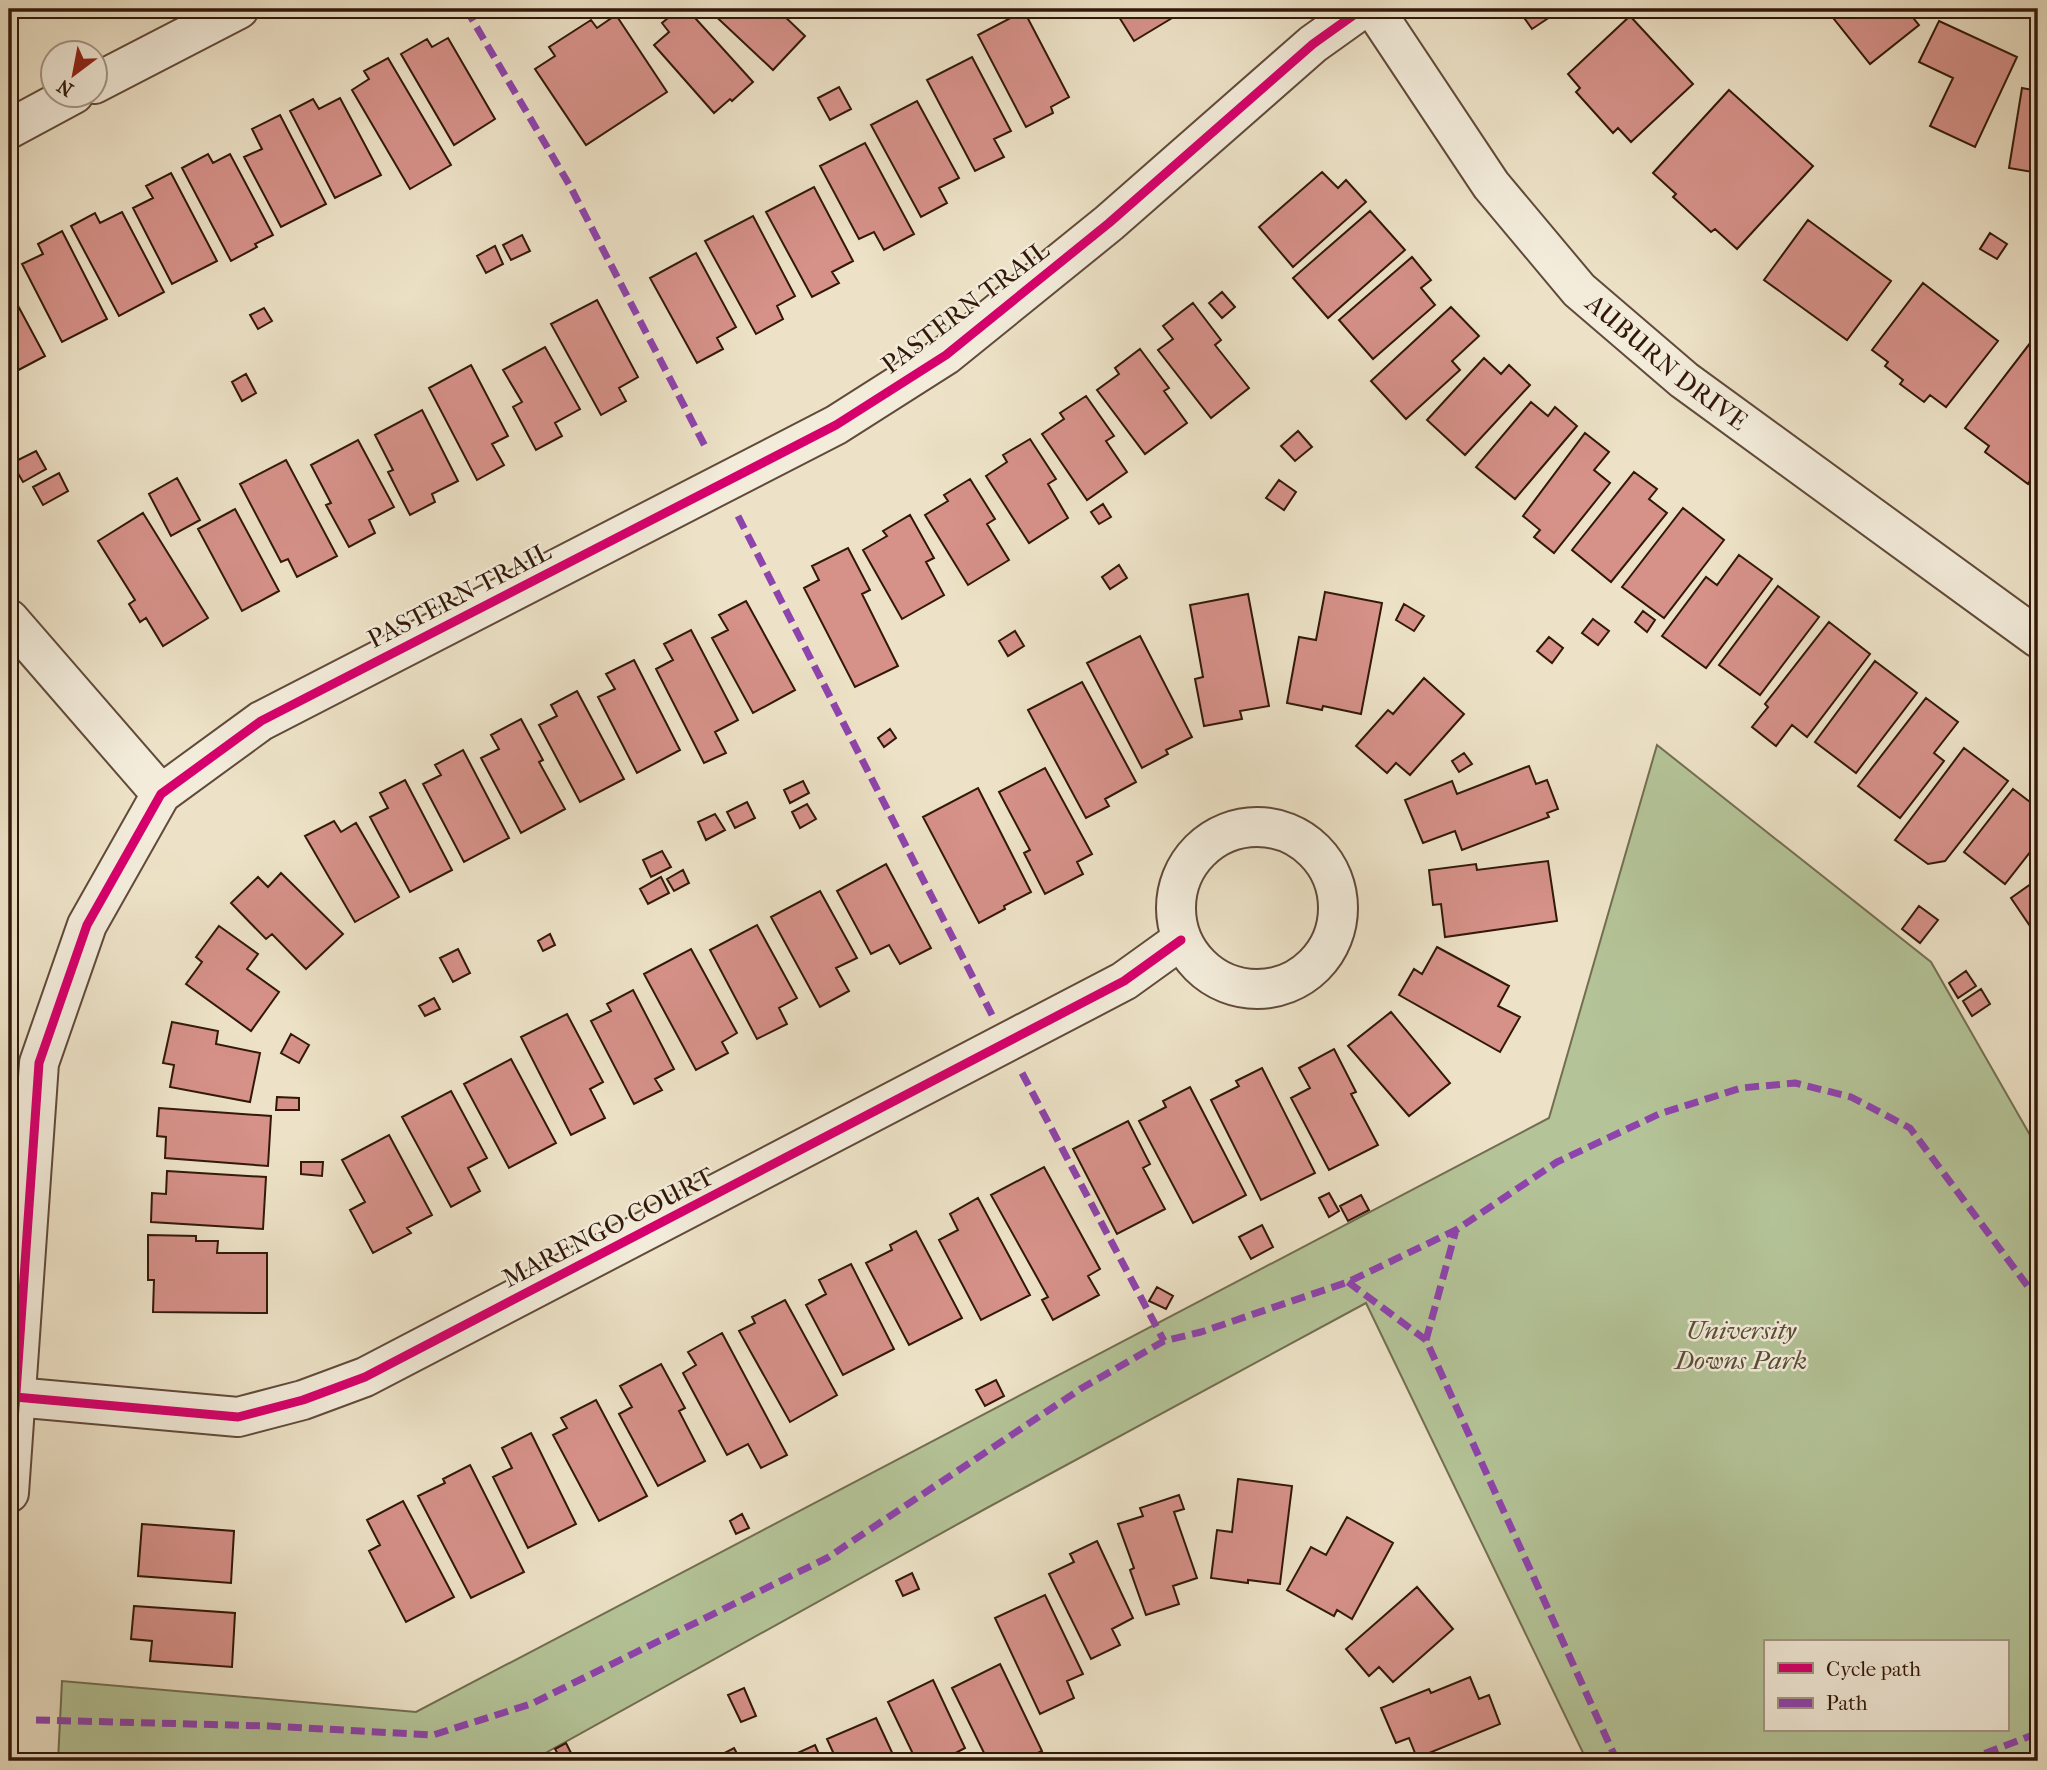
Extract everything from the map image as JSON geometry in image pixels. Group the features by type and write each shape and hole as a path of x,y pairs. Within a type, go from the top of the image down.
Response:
{"street":[{"path":"108,77 239,9"},
{"name":"PASTERN TRAIL","path":"9,1493 39,1063 86,925 160,794 261,721 836,425 946,355 1109,223 1313,44 1362,9"},
{"name":"AUBURN DRIVE","path":"1374,9 1491,185 1579,290 1684,380 2038,638"},
{"path":"9,128 47,108"},
{"path":"9,619 160,794"},
{"path":"1245,826 1273,827 1307,842 1327,865 1338,893 1339,920 1329,947 1320,961 1298,979 1271,989 1231,986 1207,972 1181,940 1175,919 1176,891 1193,856 1215,837 1245,826"},
{"name":"MARENGO COURT","path":"15,1398 238,1417 303,1400 365,1377 1124,981 1181,940"}],"green space":[{"name":"University Downs Park","path":"1657,745 1931,962 2038,1149 2038,1761 1587,1761 1366,1303 985,1509 531,1761 58,1761 62,1681 416,1712 1549,1118"}],"building":[{"path":"679,9 687,9 753,82 714,113 654,45 669,32 662,23"},
{"path":"708,9 777,9 805,36 773,70"},
{"path":"1114,9 1187,9 1134,41"},
{"path":"1518,9 1562,9 1532,29"},
{"path":"1826,9 1906,9 1919,25 1870,64"},
{"path":"1024,11 1069,97 1051,107 1053,113 1026,127 978,35"},
{"path":"616,15 667,92 586,145 535,69 555,56 549,47 591,20 597,28"},
{"path":"1630,16 1693,84 1631,142 1618,128 1613,133 1576,92 1580,88 1568,74"},
{"path":"1939,21 2017,57 1975,147 1930,126 1953,78 1919,62"},
{"path":"448,38 495,119 454,145 401,54 427,39 432,47"},
{"path":"972,57 1011,131 994,139 1004,157 975,171 927,80"},
{"path":"388,58 451,165 410,189 352,90 369,79 364,71"},
{"path":"839,87 851,109 830,120 818,98"},
{"path":"2022,88 2038,91 2038,173 2009,168"},
{"path":"1729,90 1813,166 1737,249 1715,229 1711,232 1673,197 1676,194 1653,173"},
{"path":"340,98 381,175 335,198 290,111 313,99 319,109"},
{"path":"917,101 959,178 939,188 947,203 921,217 871,125"},
{"path":"280,115 326,204 281,227 244,157 262,149 252,129"},
{"path":"865,143 914,234 884,250 874,232 859,239 820,166"},
{"path":"208,154 213,163 230,154 273,235 231,261 182,168"},
{"path":"1322,172 1338,188 1346,180 1366,202 1293,267 1259,227"},
{"path":"171,173 217,261 172,284 133,208 153,198 146,186"},
{"path":"814,187 853,261 832,272 839,283 812,297 766,212"},
{"path":"1370,211 1405,250 1328,318 1293,278"},
{"path":"122,212 164,292 119,316 71,226 95,213 100,223"},
{"path":"753,216 795,296 777,306 783,319 756,334 705,241"},
{"path":"1808,220 1891,281 1847,340 1764,280"},
{"path":"62,231 107,319 62,342 22,264 43,254 38,244"},
{"path":"1990,233 2007,244 1997,259 1980,249"},
{"path":"522,235 530,251 511,260 503,245"},
{"path":"495,246 503,264 486,273 477,256"},
{"path":"696,253 736,327 717,338 723,349 697,363 650,278"},
{"path":"1412,257 1431,280 1421,288 1435,305 1373,359 1339,320"},
{"path":"1923,283 1998,341 1946,407 1930,395 1924,402 1900,384 1903,380 1885,366 1888,362 1872,350"},
{"path":"9,289 45,356 9,375"},
{"path":"1222,292 1235,307 1222,318 1209,303"},
{"path":"597,300 638,377 619,388 626,401 601,415 551,324"},
{"path":"1193,303 1221,340 1215,345 1249,388 1211,418 1158,350 1173,339 1163,326"},
{"path":"1451,307 1479,336 1452,361 1460,370 1406,419 1371,381"},
{"path":"264,308 272,321 258,329 250,315"},
{"path":"2034,338 2038,341 2038,484 2031,479 2028,484 1985,452 1989,446 1965,428"},
{"path":"545,347 580,409 555,423 562,436 536,450 513,407 522,402 503,370"},
{"path":"1140,349 1169,388 1164,391 1187,423 1145,454 1097,390 1119,374 1115,368"},
{"path":"1484,358 1501,374 1509,365 1530,385 1465,455 1427,420"},
{"path":"471,365 508,436 492,444 504,465 477,480 429,388"},
{"path":"246,374 256,393 242,401 232,382"},
{"path":"1086,396 1114,436 1106,441 1127,472 1087,500 1042,434 1064,419 1060,413"},
{"path":"1531,402 1548,416 1555,407 1577,426 1515,499 1476,467"},
{"path":"422,410 458,481 432,494 435,502 410,515 388,472 393,470 375,435"},
{"path":"1298,431 1312,447 1295,461 1281,446"},
{"path":"1585,433 1609,452 1594,470 1610,483 1554,553 1534,537 1540,530 1523,516"},
{"path":"1030,439 1056,479 1048,484 1068,518 1029,543 986,476 1007,462 1003,455"},
{"path":"358,440 394,507 369,520 375,533 349,547 326,505 331,503 311,465"},
{"path":"36,451 46,469 23,482 12,463"},
{"path":"286,460 337,556 297,577 288,559 281,562 240,484"},
{"path":"1634,472 1657,489 1649,499 1667,513 1611,582 1572,550"},
{"path":"59,473 68,491 43,505 33,487"},
{"path":"177,478 200,520 171,536 149,494"},
{"path":"970,479 995,519 987,524 1009,560 968,585 925,515 948,501 944,495"},
{"path":"1279,480 1296,492 1284,510 1266,498"},
{"path":"1103,504 1111,517 1099,524 1091,512"},
{"path":"1683,508 1724,540 1664,618 1622,587"},
{"path":"235,509 279,591 242,611 198,529"},
{"path":"143,513 208,618 163,646 146,618 140,622 129,604 135,600 98,541"},
{"path":"910,515 934,558 926,562 944,595 902,619 863,550 887,536 883,531"},
{"path":"848,548 870,590 862,594 898,666 855,687 804,588 819,580 812,566"},
{"path":"1739,555 1772,579 1706,668 1662,636 1706,577 1717,585"},
{"path":"1119,565 1127,578 1110,589 1102,577"},
{"path":"1778,586 1819,617 1760,695 1719,665"},
{"path":"1325,592 1382,603 1361,714 1323,706 1322,710 1287,703 1299,637 1316,640"},
{"path":"1248,594 1269,706 1240,711 1242,719 1204,726 1195,679 1203,677 1190,605"},
{"path":"746,601 795,690 753,713 712,638 728,630 719,615"},
{"path":"1404,604 1424,616 1414,631 1396,620"},
{"path":"1643,611 1655,620 1647,632 1635,622"},
{"path":"1593,619 1609,631 1598,645 1582,633"},
{"path":"1829,622 1870,654 1807,737 1792,725 1776,746 1752,727 1768,707 1765,704"},
{"path":"691,630 738,720 715,732 726,753 704,763 656,669 673,660 664,644"},
{"path":"1015,631 1024,646 1008,656 999,641"},
{"path":"1140,636 1192,737 1166,750 1168,754 1142,768 1087,663"},
{"path":"1549,637 1563,648 1552,663 1537,651"},
{"path":"634,660 680,750 637,773 598,697 615,689 606,674"},
{"path":"1875,661 1917,693 1856,773 1815,742"},
{"path":"1424,678 1464,714 1410,775 1396,763 1387,773 1356,746 1388,710 1393,714"},
{"path":"1082,682 1136,782 1105,799 1109,806 1086,818 1028,710"},
{"path":"577,691 624,779 580,802 539,725 557,716 551,705"},
{"path":"1926,698 1958,722 1934,753 1944,761 1900,818 1858,786"},
{"path":"521,719 543,760 539,762 565,809 521,833 481,758 499,749 491,735"},
{"path":"890,729 896,738 884,747 878,738"},
{"path":"1964,748 2008,781 1945,861 1928,864 1895,840"},
{"path":"463,750 509,838 464,862 423,784 441,775 435,765"},
{"path":"1464,753 1472,764 1459,772 1452,761"},
{"path":"1529,766 1536,784 1547,780 1558,809 1547,813 1549,817 1462,850 1455,831 1423,843 1405,800 1452,781 1457,794"},
{"path":"1045,768 1092,854 1077,862 1083,874 1045,894 1024,853 1030,850 999,792"},
{"path":"405,780 452,870 410,892 370,817 388,808 380,793"},
{"path":"803,781 809,793 790,803 784,790"},
{"path":"978,788 1031,892 979,923 923,817"},
{"path":"2013,789 2038,808 2038,820 2033,827 2038,831 2038,842 2005,884 1964,852"},
{"path":"747,802 755,818 735,828 727,812"},
{"path":"807,804 816,819 800,828 792,812"},
{"path":"715,814 725,830 706,840 698,822"},
{"path":"334,821 341,832 356,823 399,897 355,922 305,836"},
{"path":"662,851 671,867 651,877 643,860"},
{"path":"1548,861 1557,921 1445,937 1441,904 1433,905 1429,870 1476,864 1477,870"},
{"path":"886,864 931,948 900,964 889,945 871,954 837,891"},
{"path":"683,870 689,883 674,891 667,879"},
{"path":"281,873 343,934 306,969 272,934 266,939 231,903 258,877 268,887"},
{"path":"661,877 669,893 648,904 640,889"},
{"path":"2038,879 2038,938 2011,898"},
{"path":"820,891 857,958 836,968 849,991 820,1007 771,917"},
{"path":"1919,906 1938,920 1920,943 1902,929"},
{"path":"757,925 797,998 779,1008 787,1024 757,1039 710,950"},
{"path":"219,926 258,954 247,969 279,992 251,1031 186,984 202,962 196,957"},
{"path":"550,934 555,945 543,951 538,941"},
{"path":"1437,947 1509,986 1498,1006 1520,1017 1500,1052 1399,995 1414,969 1422,974"},
{"path":"458,949 470,973 453,982 440,958"},
{"path":"691,949 737,1033 722,1042 728,1053 696,1070 644,974"},
{"path":"1966,971 1976,986 1958,998 1949,983"},
{"path":"1981,989 1990,1004 1972,1016 1963,1001"},
{"path":"633,990 674,1069 655,1079 662,1090 634,1104 591,1021 611,1011 607,1004"},
{"path":"434,998 440,1009 425,1016 419,1006"},
{"path":"1391,1012 1450,1083 1409,1116 1348,1046"},
{"path":"567,1014 603,1082 590,1089 605,1118 571,1135 521,1037"},
{"path":"172,1022 218,1031 216,1044 260,1053 250,1102 170,1087 174,1065 163,1063"},
{"path":"291,1034 309,1045 299,1063 281,1053"},
{"path":"1334,1049 1356,1092 1351,1094 1378,1145 1329,1170 1291,1098 1310,1088 1299,1068"},
{"path":"511,1059 556,1143 509,1168 464,1084"},
{"path":"1262,1068 1315,1173 1261,1200 1211,1100 1239,1086 1236,1081"},
{"path":"1190,1087 1246,1195 1193,1223 1139,1121 1166,1107 1163,1101"},
{"path":"451,1091 487,1158 468,1168 480,1191 451,1207 402,1117"},
{"path":"277,1097 299,1098 299,1110 276,1110"},
{"path":"159,1108 271,1116 268,1166 165,1158 166,1137 157,1136"},
{"path":"1128,1121 1150,1164 1143,1168 1165,1209 1117,1234 1073,1149"},
{"path":"389,1135 432,1215 407,1228 411,1233 373,1253 350,1210 365,1202 342,1160"},
{"path":"301,1162 323,1162 322,1176 301,1174"},
{"path":"1044,1167 1100,1269 1088,1276 1099,1295 1053,1320 1042,1300 1048,1297 991,1195"},
{"path":"167,1171 266,1177 263,1229 151,1222 152,1193 166,1194"},
{"path":"1329,1193 1339,1211 1329,1217 1319,1198"},
{"path":"1361,1195 1369,1210 1348,1221 1340,1206"},
{"path":"978,1198 1030,1295 981,1320 939,1240 958,1230 950,1214"},
{"path":"1262,1225 1273,1247 1251,1259 1239,1237"},
{"path":"916,1231 962,1318 909,1345 866,1263 892,1250 890,1245"},
{"path":"148,1235 196,1236 196,1241 218,1241 217,1253 267,1253 267,1313 153,1312 154,1280 148,1280"},
{"path":"851,1264 894,1349 843,1375 806,1305 826,1294 819,1280"},
{"path":"1157,1287 1173,1296 1166,1309 1149,1301"},
{"path":"785,1300 837,1395 790,1422 739,1331 755,1323 752,1317"},
{"path":"722,1333 787,1455 761,1468 748,1444 727,1455 683,1373 696,1365 688,1352"},
{"path":"661,1364 685,1408 679,1411 705,1461 658,1486 619,1414 632,1407 620,1386"},
{"path":"996,1380 1004,1396 985,1406 976,1390"},
{"path":"596,1400 647,1496 599,1521 553,1435 567,1428 561,1418"},
{"path":"531,1433 576,1524 528,1548 493,1477 512,1468 502,1448"},
{"path":"470,1465 524,1572 471,1598 418,1496 445,1483 443,1479"},
{"path":"1238,1479 1292,1486 1280,1584 1211,1578 1217,1530 1232,1532"},
{"path":"1179,1495 1184,1509 1174,1512 1197,1578 1173,1586 1179,1604 1146,1615 1130,1570 1134,1568 1118,1524 1143,1516 1140,1508"},
{"path":"403,1501 454,1597 406,1622 369,1551 380,1545 367,1520"},
{"path":"742,1514 749,1528 736,1534 730,1521"},
{"path":"1347,1517 1393,1543 1352,1619 1337,1610 1334,1616 1287,1590 1311,1547 1326,1555"},
{"path":"142,1524 234,1531 231,1583 138,1576"},
{"path":"1097,1541 1133,1618 1112,1629 1120,1645 1091,1659 1049,1574 1074,1562 1070,1554"},
{"path":"912,1573 919,1589 903,1596 896,1581"},
{"path":"1417,1587 1453,1629 1393,1682 1379,1667 1369,1676 1346,1649"},
{"path":"1045,1595 1083,1674 1067,1681 1074,1698 1040,1714 995,1618"},
{"path":"134,1606 235,1613 232,1667 150,1661 152,1641 131,1639"},
{"path":"1000,1664 1042,1751 1021,1761 988,1761 952,1688"},
{"path":"1470,1677 1479,1699 1489,1695 1500,1724 1417,1758 1409,1738 1396,1743 1381,1708 1429,1689 1431,1693"},
{"path":"933,1680 965,1748 946,1758 948,1761 911,1761 909,1757 914,1756 888,1702"},
{"path":"744,1688 756,1716 741,1722 728,1695"},
{"path":"876,1718 896,1761 837,1761 827,1739"},
{"path":"566,1743 573,1757 562,1761 555,1749"},
{"path":"815,1745 822,1761 780,1761"},
{"path":"734,1748 741,1761 703,1761 709,1758 711,1760"}],"marked path":[{"path":"466,9 570,186 707,450"},
{"path":"738,516 992,1015"},
{"path":"1022,1073 1164,1341"},
{"path":"36,1720 269,1726 433,1735 531,1704 827,1558 1082,1388 1164,1341 1201,1332 1348,1282 1456,1230 1557,1162 1659,1114 1741,1088 1795,1083 1851,1097 1910,1128 2038,1300"},
{"path":"1426,1340 1456,1230"},
{"path":"1348,1282 1426,1340 1617,1761"},
{"path":"1965,1761 2038,1733"}],"cycle path":[{"path":"9,1493 39,1063 87,925 161,794 261,721 836,425 946,355 1109,223 1313,44 1362,9"},
{"path":"15,1397 238,1417 303,1400 365,1377 1124,981 1181,940"}]}
